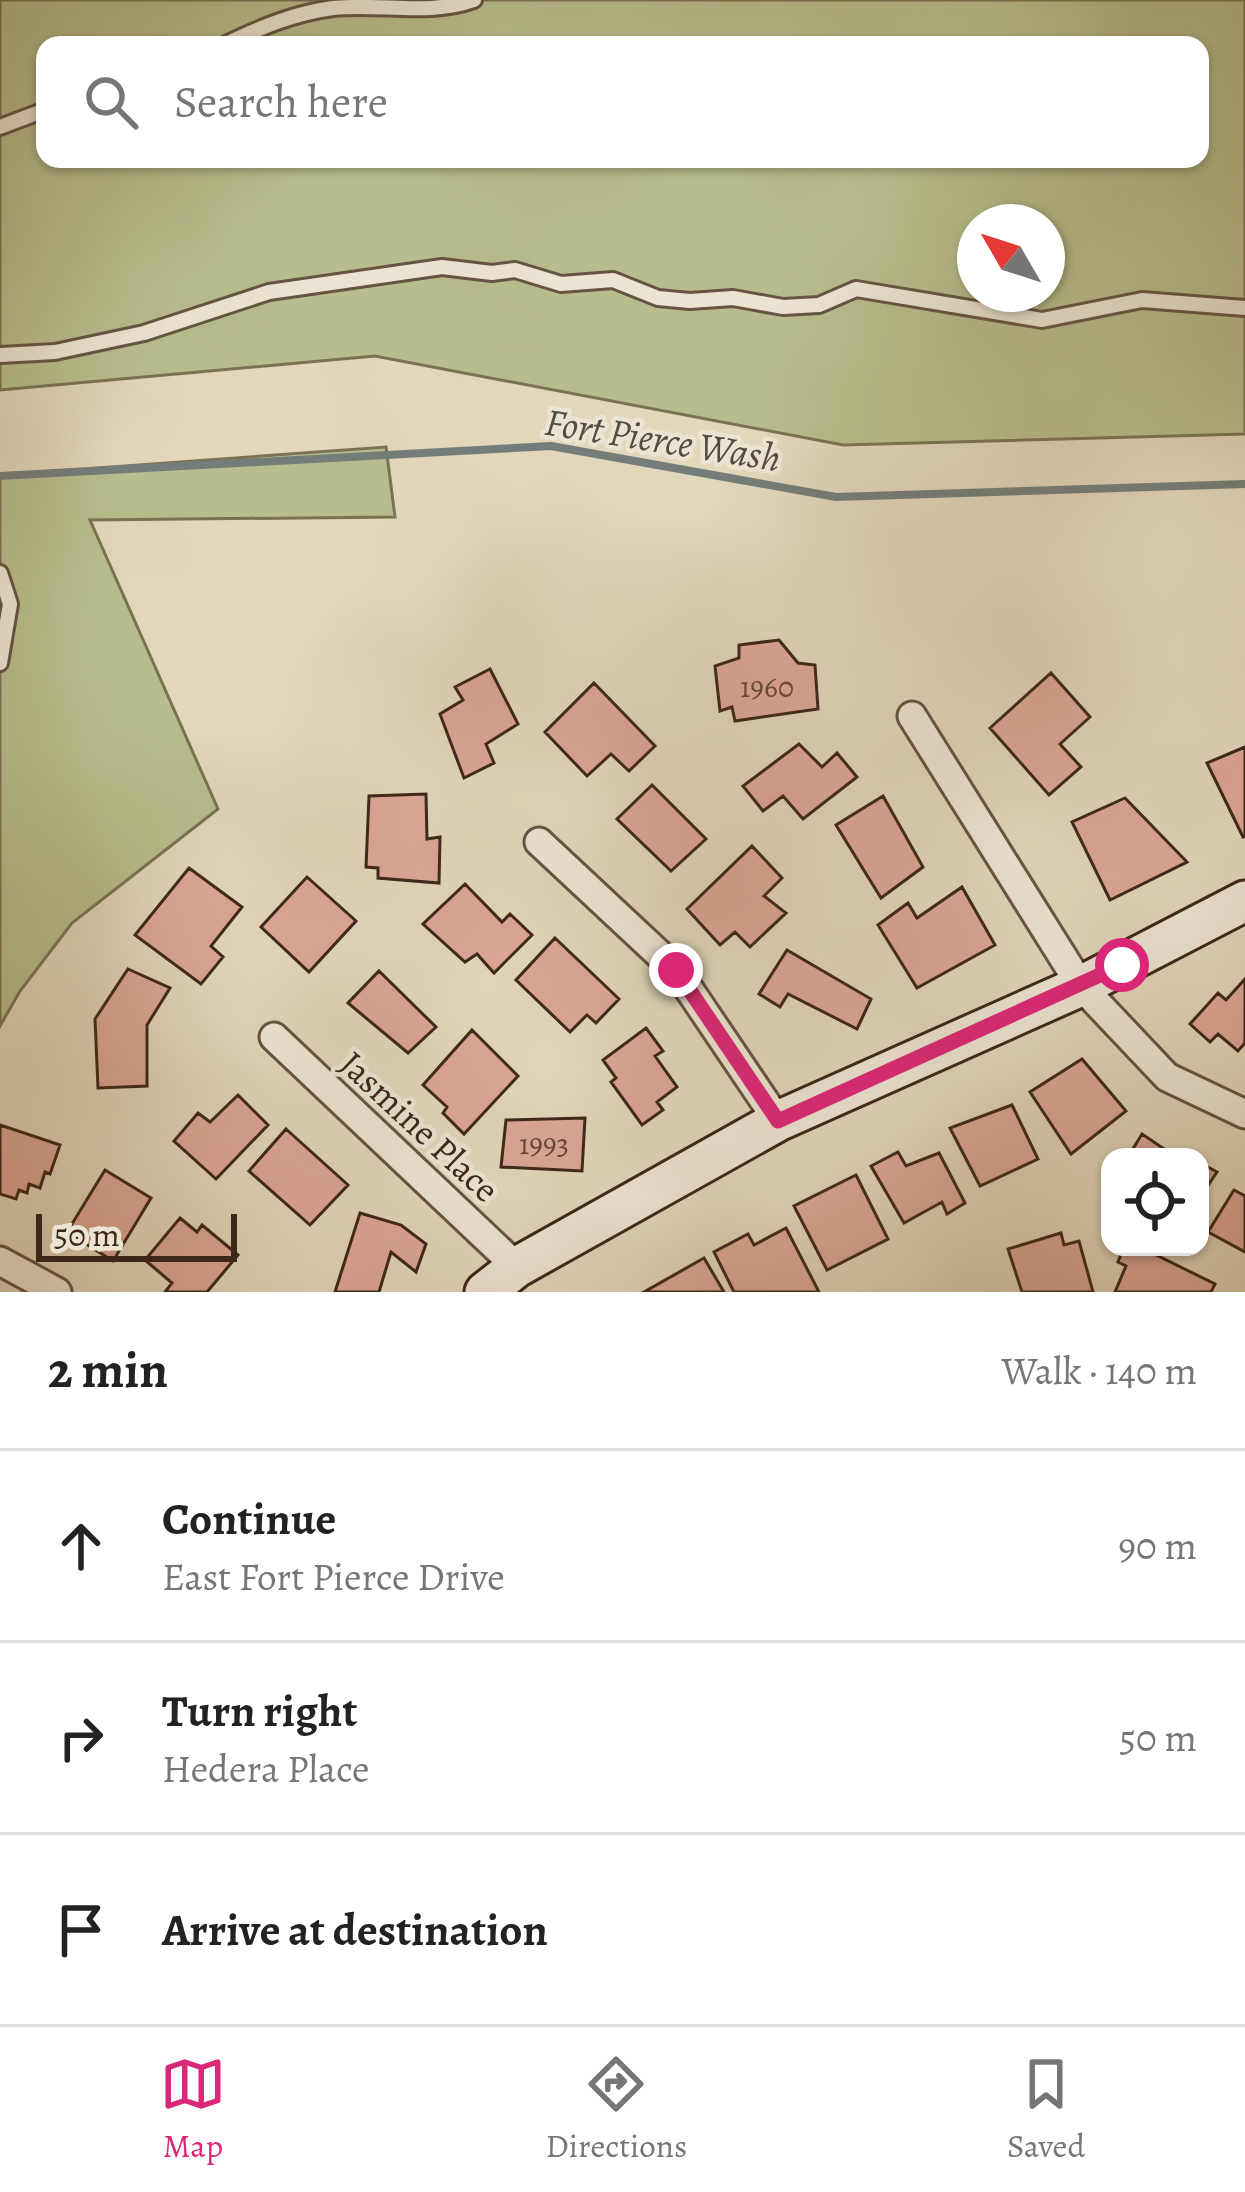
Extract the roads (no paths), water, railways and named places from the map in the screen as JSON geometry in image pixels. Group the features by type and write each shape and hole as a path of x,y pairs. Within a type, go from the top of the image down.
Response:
{"street":[{"path":"912,716 1081,986 1167,1077 1245,1114"},
{"path":"539,842 676,970 778,1121"},
{"path":"485,1292 517,1267 778,1121 1081,986 1245,901"},
{"name":"Jasmine Place","path":"274,1037 517,1267"},
{"path":"0,1261 57,1292"}],"lane":[{"path":"244,36 274,22 332,8 448,9 475,0"},
{"path":"0,127 36,113"},
{"path":"0,355 55,352 145,333 269,292 442,267 492,273 514,270 561,284 613,280 658,298 733,298 783,308 819,304 856,289 1042,320 1142,300 1245,308"},
{"path":"0,573 10,604 0,663"}],"waterway":[{"name":"Fort Pierce Wash","path":"0,476 551,446 836,497 1245,484"}]}
